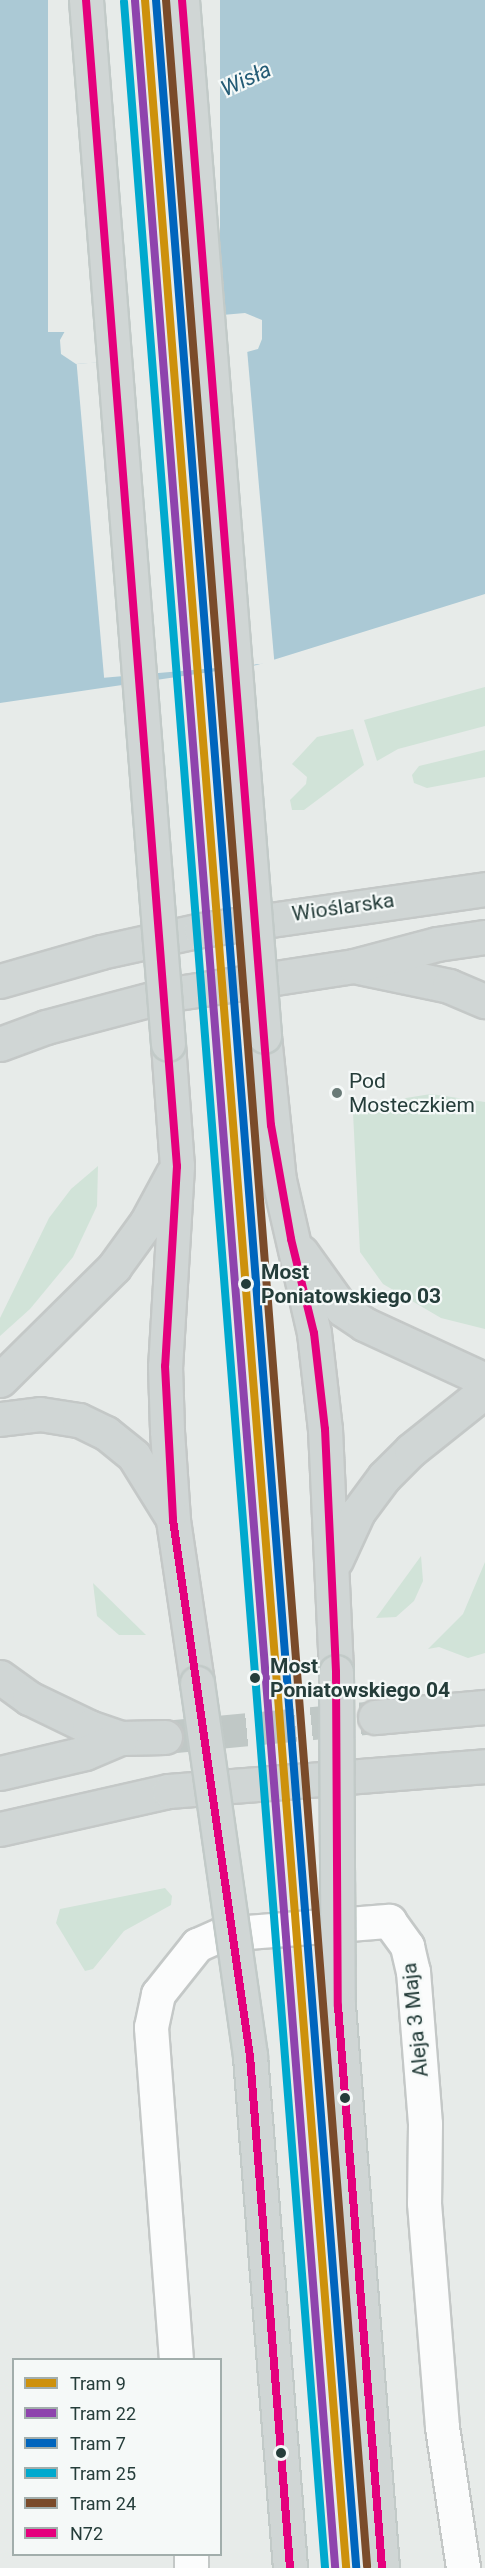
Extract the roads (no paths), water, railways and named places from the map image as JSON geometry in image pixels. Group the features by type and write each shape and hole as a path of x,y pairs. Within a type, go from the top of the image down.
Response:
{"main road":[{"path":"86,0 177,1166 165,1365 173,1520 250,2056 290,2568"},
{"path":"182,0 270,1125 291,1239 314,1333 325,1429 333,1565 336,1672 338,2006 382,2568"},
{"name":"Wioślarska","path":"0,981 101,952 201,930 485,889"},
{"path":"0,1044 46,1027 171,994 354,966 437,944 485,937"},
{"path":"354,966 449,986 485,1000"},
{"path":"0,1380 114,1267 146,1223 177,1166"},
{"path":"291,1239 342,1309 394,1341 485,1380"},
{"path":"333,1565 358,1512 384,1477 411,1450 485,1390"},
{"path":"0,1419 40,1414 69,1418 106,1433 134,1456 173,1520"},
{"path":"0,1677 60,1714 121,1738"},
{"path":"450,1709 485,1696"},
{"path":"375,1717 485,1707"},
{"path":"0,1773 85,1753 121,1738 165,1737"},
{"path":"0,1829 169,1791 485,1766"}],"street":[{"name":"Aleja 3 Maja","path":"176,2358 151,2027 158,1994 197,1945 222,1934 389,1921 407,1946 413,1971 425,2124 424,2204 442,2427 463,2568"}],"water":[{"name":"Wisła","path":"0,0 485,0 485,594 257,665 0,703","holes":["245,313 262,320 262,339 258,349 247,352 76,364 61,354 60,340 65,331 74,328"]}],"tunnel":[{"path":"165,1737 375,1717"}],"tram line":[{"name":"9","path":"145,0 346,2568"},
{"name":"7","path":"156,0 356,2567"},
{"name":"24","path":"166,0 367,2566"},
{"name":"22","path":"135,1 335,2568"},
{"name":"25","path":"124,2 325,2568"}],"place":[{"name":"Pod Mosteczkiem","path":"337,1093"},
{"name":"Most Poniatowskiego 03","path":"246,1284"},
{"name":"Most Poniatowskiego 04","path":"255,1678"}]}
